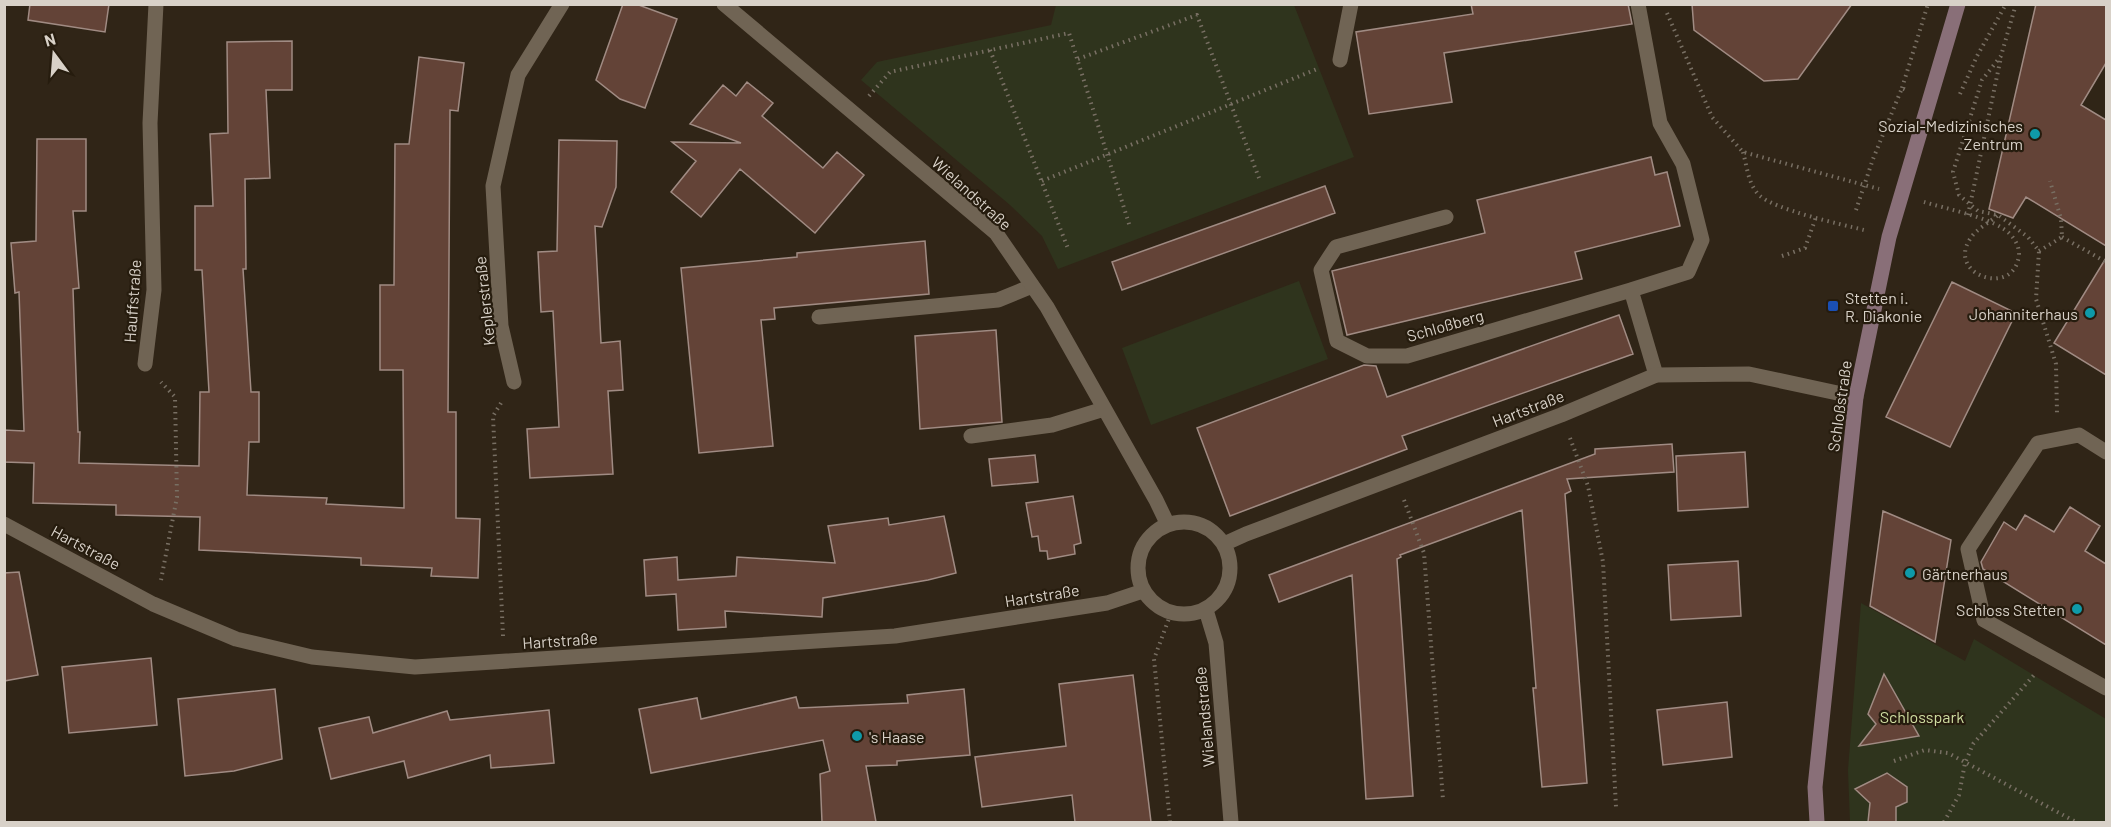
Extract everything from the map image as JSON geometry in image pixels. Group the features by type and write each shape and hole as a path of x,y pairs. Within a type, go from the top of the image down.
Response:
{"main road":[{"name":"Schloßstraße","path":"1817,822 1815,787 1856,396 1889,237 1958,4"}],"street":[{"name":"Hauffstraße","path":"145,364 154,290 150,123 156,4"},
{"name":"Keplerstraße","path":"514,382 501,326 493,186 518,75 562,4"},
{"name":"Wielandstraße","path":"724,4 996,233 1047,307 1168,525"},
{"path":"1340,60 1352,4"},
{"name":"Schloßberg","path":"1446,217 1336,247 1322,270 1337,341 1367,356 1407,356 1688,272 1702,240 1683,164 1660,123 1638,4"},
{"path":"819,316 998,300 1032,286"},
{"path":"1631,290 1656,375"},
{"name":"Hartstraße","path":"1224,544 1561,415 1656,375 1749,374 1856,396"},
{"path":"971,436 1052,425 1104,409"},
{"path":"2106,452 2079,435 2038,443 1968,549 1984,620 2106,688"},
{"path":"1181,522 1199,525 1216,535 1224,544 1230,558 1230,573 1222,594 1206,610 1189,615 1170,613 1155,605 1143,591 1138,579 1137,566 1140,553 1156,531 1181,522"},
{"name":"Hartstraße","path":"4,524 153,604 236,639 312,657 415,667 895,636 1107,603 1143,591"},
{"name":"Wielandstraße","path":"1206,610 1216,643 1231,822"}],"path":[{"path":"1314,4 1322,4"},
{"path":"1902,88 1928,4"},
{"path":"1968,214 1994,99 2001,56 2016,4"},
{"path":"1659,10 1668,13 1712,117 1743,152 1750,180 1759,194 1774,205 1889,237"},
{"path":"1078,59 1197,15 1259,178"},
{"path":"854,114 890,72 1069,33 1130,227"},
{"path":"990,50 1069,251"},
{"path":"2001,56 1982,80 1953,172 1959,195 1978,211 1998,215 2028,237 2039,251 2036,299 2056,364 2058,439"},
{"path":"1042,181 1340,60"},
{"path":"1743,152 1790,164"},
{"path":"2050,181 2061,219 2062,237"},
{"path":"1998,215 1970,239 1966,247 1967,262 1972,270 1989,279 2008,274 2017,262"},
{"path":"1782,256 1805,248 1816,217"},
{"path":"2039,251 2062,237"},
{"path":"2062,237 2106,262"},
{"name":"Hauffstraße","path":"145,364 175,397 177,497 159,586"},
{"path":"504,638 493,416 514,382"},
{"path":"1561,415 1588,486 1603,562 1616,807"},
{"path":"1396,477 1424,553 1443,800"},
{"path":"1170,613 1154,659 1170,822"},
{"path":"1944,822 1959,795 1965,763 1973,744 2050,657"},
{"path":"1894,761 1925,750 1948,753 2076,822"}],"green space":[{"path":"1056,5 1294,5 1354,157 1058,269 1042,236 1010,205 861,80 877,62 1051,25"},
{"path":"1299,281 1328,359 1151,425 1122,348"},
{"name":"Schlosspark","path":"1861,603 1965,661 1974,639 2106,719 2106,822 1850,822 1848,770"}],"building":[{"path":"30,4 109,4 105,32 28,20"},
{"path":"623,4 636,4 677,19 645,108 620,99 596,80"},
{"path":"1471,4 1628,4 1632,24 1444,53 1452,102 1369,114 1356,32 1473,14"},
{"path":"1692,4 1852,4 1798,79 1764,81 1694,30"},
{"name":"Sozial-Medizinisches Zentrum","path":"2036,4 2106,4 2106,63 2081,105 2106,120 2106,246 2026,197 2013,218 1989,209"},
{"path":"292,41 292,90 266,90 270,178 245,179 246,269 243,269 251,392 259,392 259,442 249,442 247,495 327,498 326,504 404,508 403,370 380,370 380,285 394,285 395,144 409,144 419,57 464,63 458,111 450,110 448,412 456,412 456,518 480,519 478,578 431,576 432,568 361,565 361,558 199,550 200,517 116,515 116,505 33,503 34,463 4,462 4,430 24,431 19,292 15,293 11,243 36,241 37,139 86,139 86,211 73,211 79,288 73,289 78,432 80,432 79,463 199,466 200,392 209,392 202,270 195,270 195,206 213,206 210,134 228,133 227,42"},
{"path":"747,82 773,103 762,116 823,168 837,152 864,175 815,233 740,169 701,217 671,192 696,161 672,142 741,143 690,124 723,85 736,96"},
{"path":"559,140 617,141 616,187 602,227 595,226 601,343 620,341 623,390 608,391 613,474 530,478 527,429 559,427 553,311 541,312 538,252 557,251"},
{"path":"1651,157 1655,175 1667,172 1680,226 1575,252 1582,279 1347,335 1332,271 1485,233 1477,200"},
{"path":"1325,186 1335,213 1122,290 1112,262"},
{"path":"925,241 929,294 774,308 775,319 761,320 773,446 699,453 681,268 797,257 797,253"},
{"name":"Johanniterhaus","path":"2106,258 2106,375 2054,343"},
{"path":"1952,282 2016,313 1950,447 1886,417"},
{"path":"1619,315 1633,354 1402,436 1407,449 1230,516 1197,428 1364,365 1376,366 1387,397"},
{"path":"996,330 1002,422 920,429 915,336"},
{"path":"1672,444 1674,472 1567,479 1571,491 1565,494 1587,783 1542,787 1533,688 1536,688 1522,510 1400,555 1401,557 1397,559 1413,796 1366,799 1352,575 1279,602 1269,575 1595,454 1595,449"},
{"path":"1745,452 1748,507 1678,511 1676,456"},
{"path":"1035,455 1038,482 992,486 989,459"},
{"path":"1073,496 1081,543 1074,545 1075,554 1048,559 1047,551 1040,551 1038,536 1032,537 1026,503"},
{"name":"Schloss Stetten","path":"2070,507 2100,526 2085,551 2106,564 2106,645 1983,569 1981,562 2004,522 2016,530 2025,515 2054,532"},
{"name":"Gärtnerhaus","path":"1883,511 1951,540 1935,642 1870,606"},
{"path":"944,516 956,573 823,598 822,617 725,611 726,627 678,630 676,594 646,596 644,560 677,557 678,580 736,576 737,557 835,563 828,526 888,518 889,525"},
{"path":"1738,561 1741,616 1671,620 1668,565"},
{"path":"19,572 38,675 4,681 4,573"},
{"path":"151,658 157,725 69,733 62,667"},
{"path":"1884,674 1919,736 1859,746 1876,724 1868,714"},
{"path":"1133,675 1151,822 1075,822 1072,795 982,807 975,757 1066,746 1059,684"},
{"path":"275,689 282,759 234,771 185,776 178,699"},
{"path":"964,689 970,755 897,761 897,765 866,766 876,822 822,822 820,774 830,771 823,740 651,773 639,709 697,698 701,719 796,697 799,708 908,703 907,695"},
{"path":"1727,702 1732,757 1663,765 1657,710"},
{"path":"549,710 554,763 491,768 490,755 408,778 404,761 331,779 319,728 369,717 373,733 447,711 450,720"},
{"path":"1887,773 1907,787 1907,802 1896,807 1896,822 1868,822 1870,803 1855,789"}],"place":[{"name":"Sozial-Medizinisches Zentrum","path":"2035,134"},
{"name":"Stetten i. R. Diakonie","path":"1833,306"},
{"name":"Johanniterhaus","path":"2090,313"},
{"name":"Gärtnerhaus","path":"1910,573"},
{"name":"Schloss Stetten","path":"2077,609"},
{"name":"'s Haase","path":"857,736"}]}
